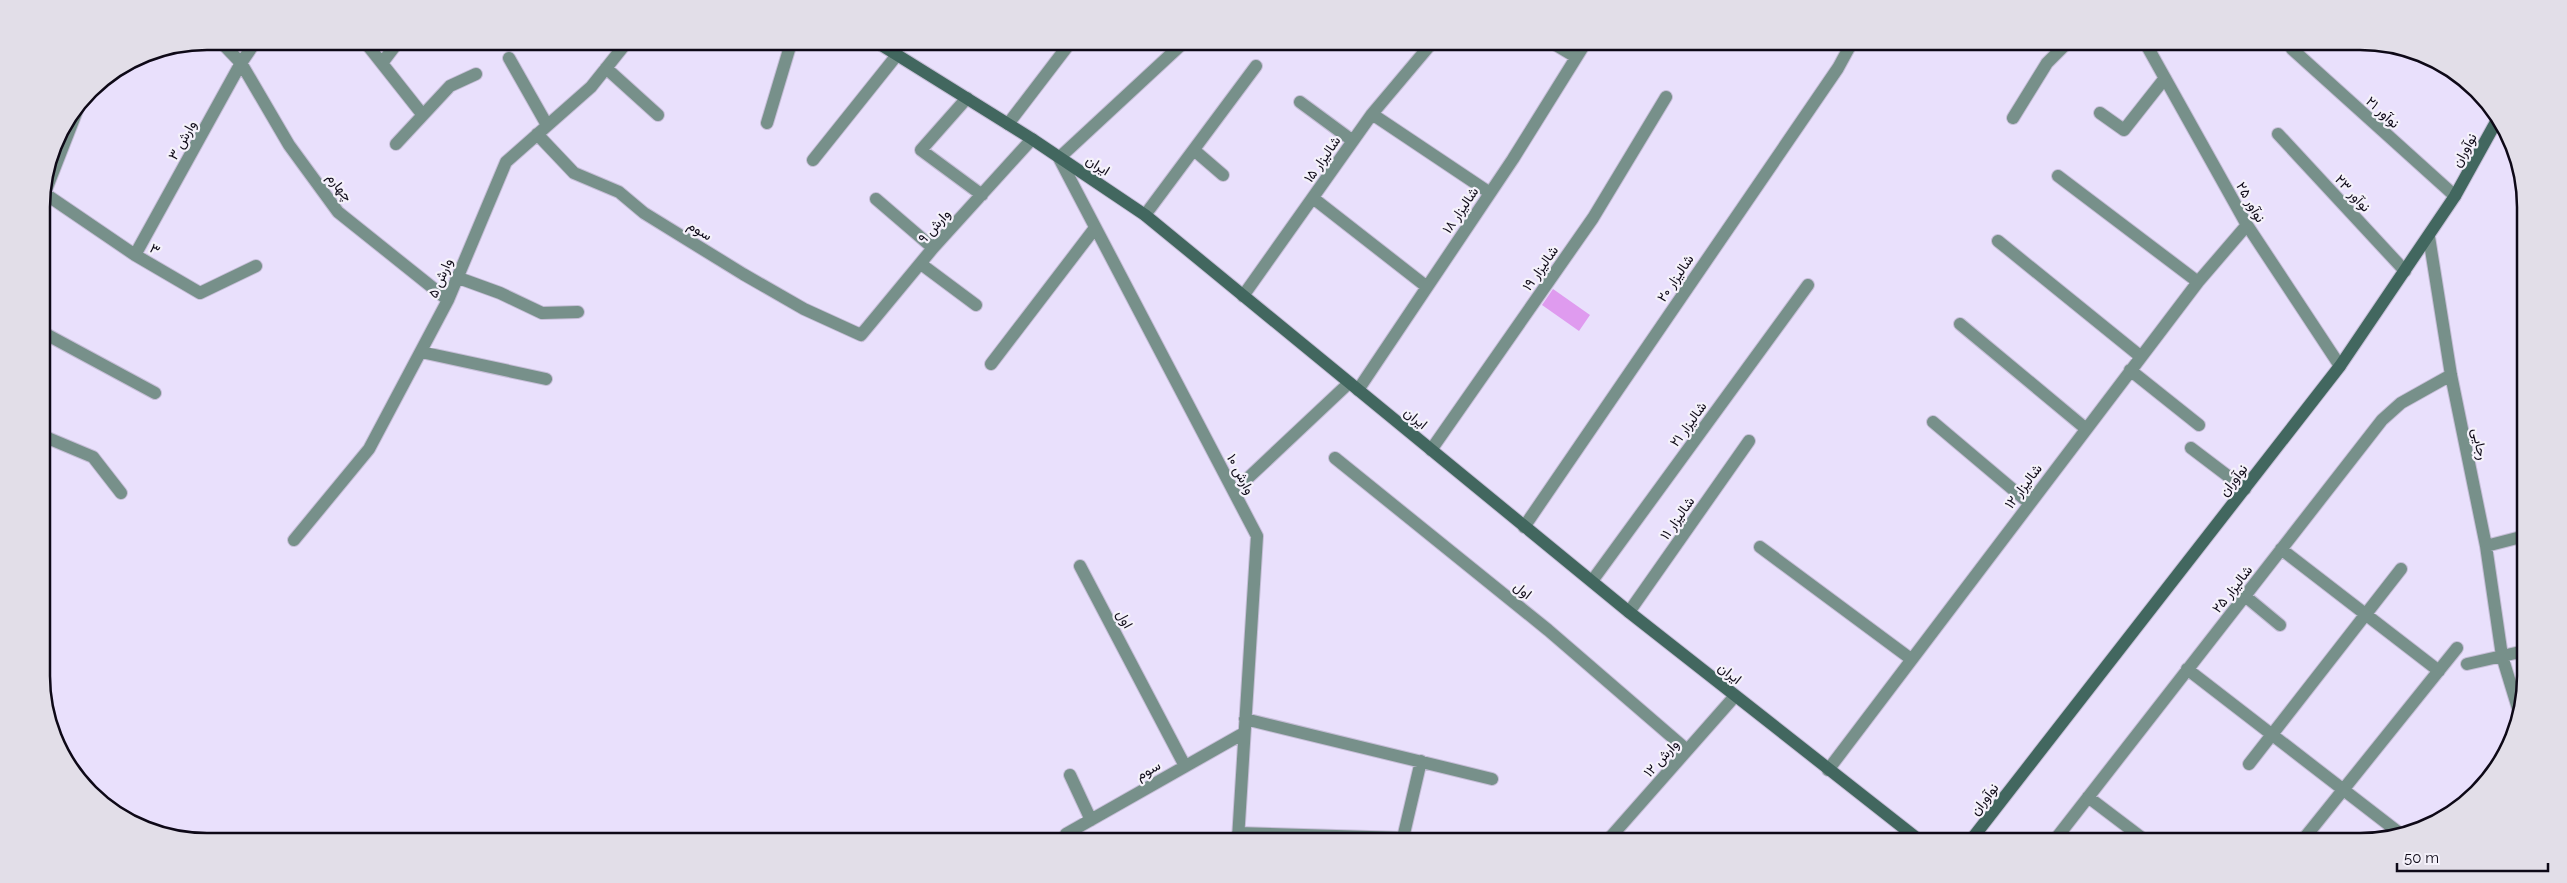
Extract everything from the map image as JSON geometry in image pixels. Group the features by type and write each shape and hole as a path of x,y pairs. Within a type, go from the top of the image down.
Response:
{"street":[{"name":"چهارم","path":"229,50 242,63 289,145 338,212 448,300"},
{"name":"وارش ۳","path":"135,255 250,50"},
{"path":"371,50 422,114"},
{"path":"382,63 392,50"},
{"name":"وارش ۵","path":"294,540 369,449 448,300 456,277 506,162 591,87 621,50"},
{"path":"767,123 789,50"},
{"name":"ایران","path":"889,50 1032,139 1145,215 1629,612 1909,833"},
{"path":"1008,124 1065,50"},
{"path":"1059,158 1176,50"},
{"name":"شالیزار ۱۵","path":"1243,296 1372,114 1426,50"},
{"path":"1564,50 1576,57"},
{"name":"شالیزار ۱۸","path":"1248,478 1354,387 1427,287 1490,193 1581,50"},
{"name":"شالیزار ۲۰","path":"1524,527 1838,68 1848,50"},
{"path":"2013,118 2047,64 2060,50"},
{"name":"نوآور ۲۵","path":"2149,50 2247,225 2340,366"},
{"name":"نوآور ۲۱","path":"2293,50 2455,196"},
{"path":"813,160 897,55"},
{"path":"509,58 547,125"},
{"path":"1145,215 1256,66"},
{"path":"606,68 658,115"},
{"path":"396,144 450,86 476,74"},
{"path":"2100,113 2124,130 2165,78"},
{"path":"967,98 921,150 982,195"},
{"name":"شالیزار ۱۹","path":"1431,450 1593,218 1666,98"},
{"path":"1300,102 1353,141"},
{"path":"1372,114 1490,193"},
{"name":"نوآوران","path":"1976,833 2340,366 2429,237 2455,196 2494,125"},
{"name":"سوم","path":"537,134 574,173 619,192 644,213 742,274 804,309 861,335"},
{"name":"نوآور ۲۳","path":"2278,134 2405,271"},
{"path":"55,165 67,135"},
{"name":"وارش ۹","path":"861,335 933,248 1032,139"},
{"path":"1194,150 1223,174"},
{"name":"وارش ۱۰","path":"1059,158 1257,536 1238,833"},
{"path":"2058,176 2198,282"},
{"path":"876,198 933,248"},
{"path":"1313,198 1427,287"},
{"name":"۳","path":"50,200 135,255 200,292 256,266"},
{"name":"شالیزار ۱۲","path":"1828,770 2140,356 2198,282 2247,225"},
{"path":"991,364 1095,228"},
{"name":"رجایی","path":"2429,237 2451,375 2486,546 2502,656 2515,700"},
{"path":"1998,241 2140,356"},
{"path":"921,264 976,305"},
{"path":"456,277 500,293 542,312 578,312"},
{"name":"شالیزار ۲۱","path":"1592,581 1808,285"},
{"path":"1960,324 2085,428"},
{"path":"50,336 155,392"},
{"path":"420,352 546,379"},
{"path":"2130,370 2199,425"},
{"name":"شالیزار ۲۵","path":"2060,833 2382,420 2401,403 2451,375"},
{"path":"1933,422 2028,503"},
{"path":"50,439 93,457 121,493"},
{"name":"شالیزار ۱۱","path":"1629,612 1749,441"},
{"path":"2191,448 2245,489"},
{"name":"اول","path":"1335,458 1548,630 1687,750"},
{"path":"2486,546 2517,538"},
{"path":"1760,547 1911,659"},
{"path":"2281,549 2439,671"},
{"name":"اول","path":"1080,566 1185,766"},
{"path":"2249,764 2401,569"},
{"path":"2245,596 2280,626"},
{"path":"2309,833 2457,648"},
{"path":"2467,664 2517,653"},
{"path":"2188,670 2395,829"},
{"name":"وارش ۱۲","path":"1614,833 1735,696"},
{"path":"1245,719 1492,779"},
{"name":"سوم","path":"1068,833 1244,733"},
{"path":"1405,833 1421,762"},
{"path":"1070,775 1091,820"},
{"path":"2088,797 2135,833"}],"building":[{"path":"1553,289 1590,315 1579,331 1542,305"}]}
